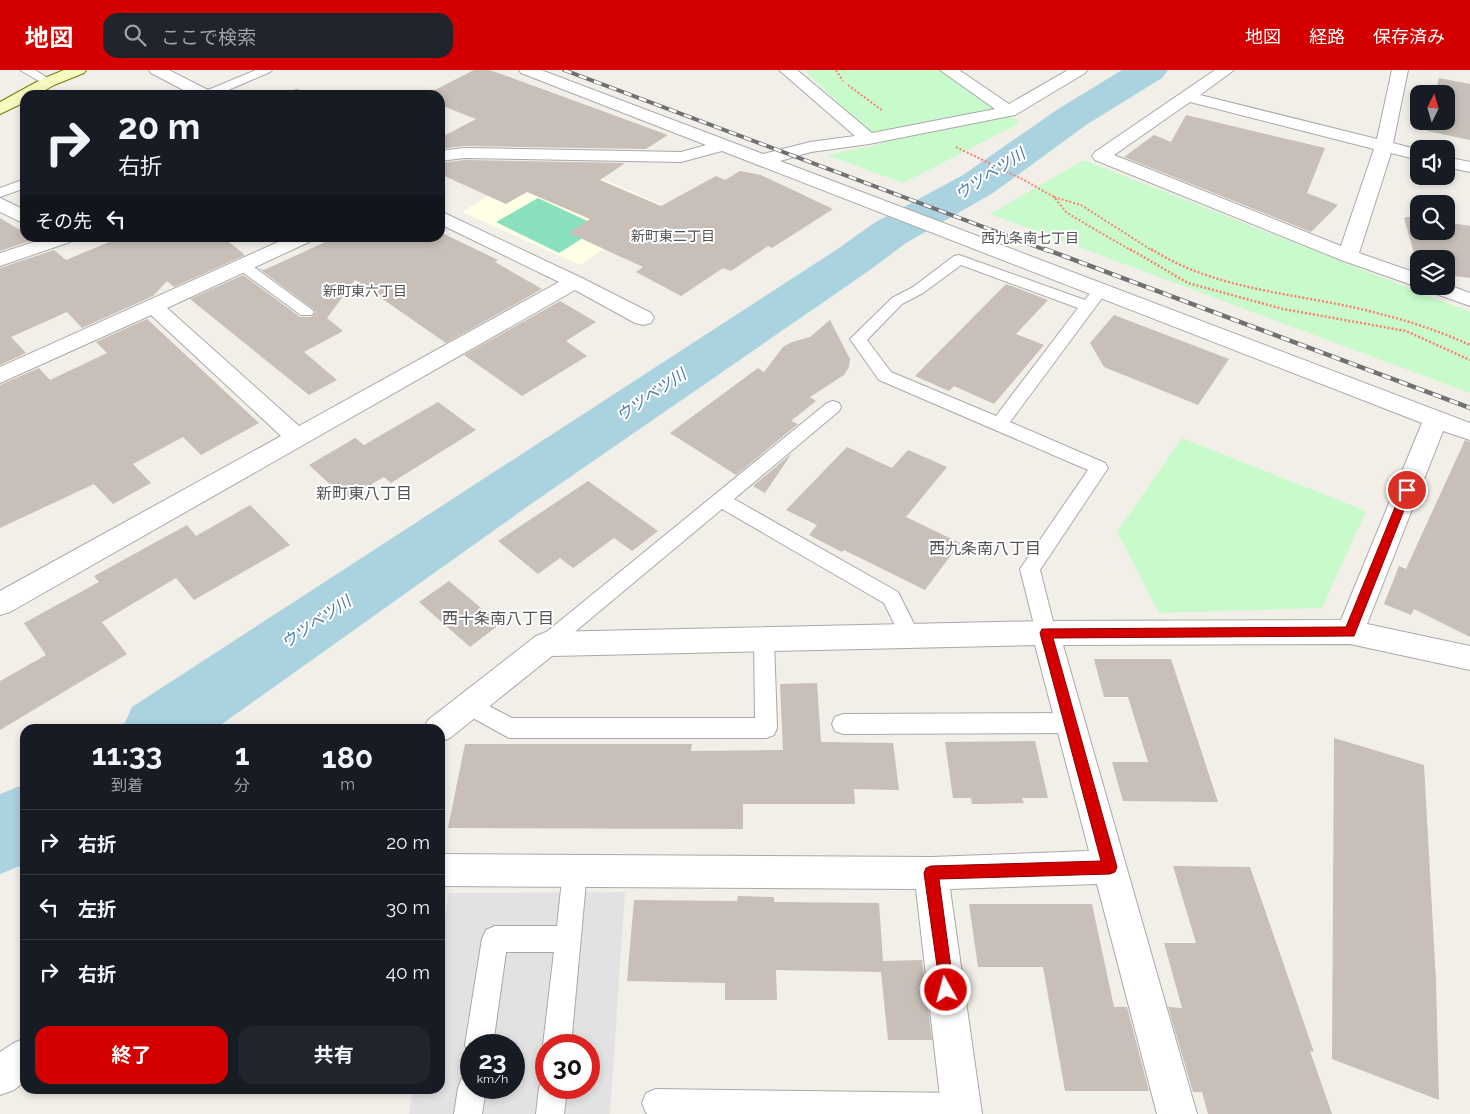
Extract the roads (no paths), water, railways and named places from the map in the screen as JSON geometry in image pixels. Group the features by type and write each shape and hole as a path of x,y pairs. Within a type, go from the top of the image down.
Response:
{"street":[{"path":"34,90 78,70"},
{"path":"157,70 196,90"},
{"path":"527,70 935,227 1093,298 1436,418 1470,432"},
{"path":"787,70 869,139"},
{"path":"948,70 1009,111"},
{"path":"1226,70 1101,156 1348,256 1410,279"},
{"path":"1348,256 1384,146 1400,70"},
{"path":"763,160 810,148 869,139 1009,111 1073,71"},
{"path":"1188,97 1410,153"},
{"path":"0,109 20,98"},
{"path":"445,155 464,153 681,157 725,145"},
{"path":"1455,164 1470,167"},
{"path":"0,204 20,215"},
{"path":"445,219 575,282 643,318"},
{"path":"0,260 49,242"},
{"path":"0,376 293,242"},
{"path":"0,604 575,282"},
{"path":"1455,294 1470,300"},
{"path":"152,306 297,437"},
{"path":"1350,632 1436,418"},
{"path":"445,724 546,644 1046,633 1350,632 1470,658"},
{"path":"1046,633 1177,1114"},
{"path":"445,870 931,873 1110,867"},
{"path":"931,873 962,1111"},
{"path":"0,1076 20,1061"}],"lane":[{"path":"26,70 48,82"},
{"path":"219,90 270,71"},
{"path":"0,194 20,185"},
{"path":"999,424 1093,298 959,259 918,290 897,301 858,339 885,376 1099,468 1030,569 1046,633"},
{"path":"242,265 306,312"},
{"path":"546,644 833,407"},
{"path":"721,500 891,598 910,636"},
{"path":"470,705 509,728 766,728 764,639"},
{"path":"843,724 1071,723"},
{"path":"558,1034 575,871"},
{"path":"481,1034 495,939 568,939"},
{"path":"468,1114 470,1099"},
{"path":"550,1114 552,1099"},
{"path":"656,1104 962,1111"}],"waterway":[{"name":"ウツベツ川","path":"165,724 510,489 853,260 890,233 978,184 1072,117 1149,70"},
{"name":"ウツベツ川","path":"0,837 20,823"}],"railway":[{"path":"564,70 1048,251"},
{"path":"1045,249 1470,408"}],"district":[{"name":"新町東二丁目","path":"673,236"},
{"name":"西九条南七丁目","path":"1030,238"},
{"name":"新町東六丁目","path":"365,291"},
{"name":"新町東八丁目","path":"364,493"},
{"name":"西九条南八丁目","path":"985,548"},
{"name":"西十条南八丁目","path":"498,618"}]}
